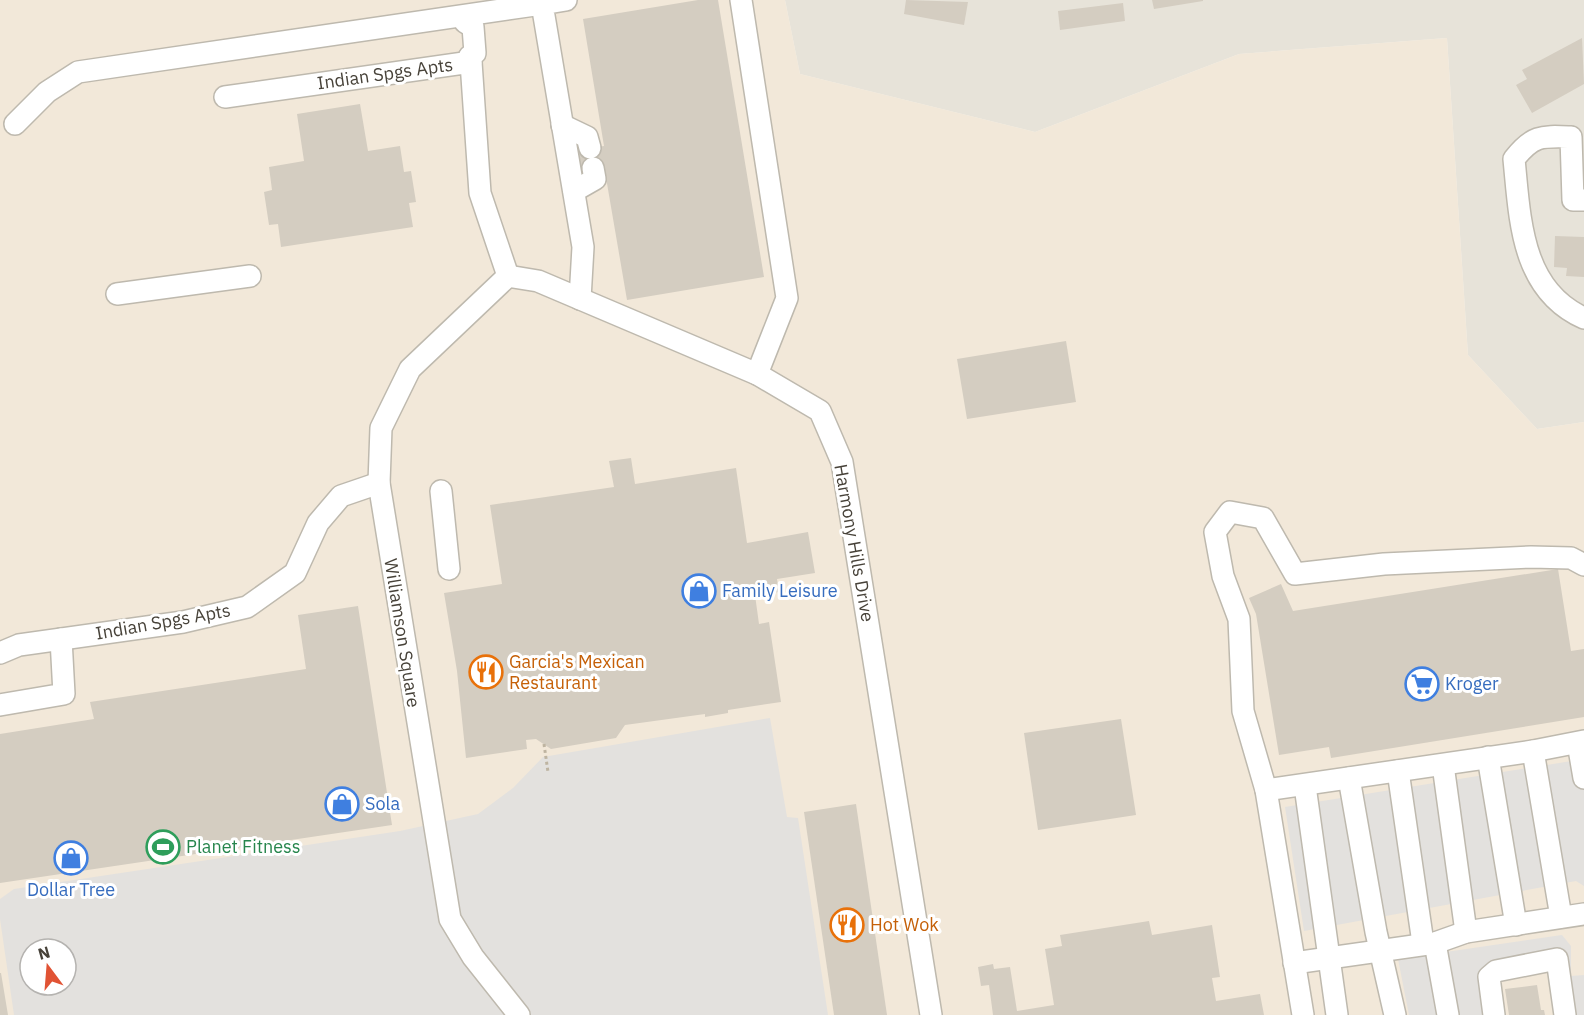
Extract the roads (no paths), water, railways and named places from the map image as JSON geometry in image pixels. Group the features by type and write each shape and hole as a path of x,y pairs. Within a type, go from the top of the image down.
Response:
{"street":[{"path":"15,124 47,92 78,72 465,19 566,0"},
{"path":"741,0 787,298 756,374"},
{"path":"542,4 583,248 580,299"},
{"path":"465,19 461,27 464,54 471,59"},
{"name":"Indian Spgs Apts","path":"225,98 471,59 480,193 508,276"},
{"path":"562,125 588,137 595,179 574,191"},
{"path":"1584,200 1573,200 1578,152 1571,137 1545,136 1527,141 1514,159 1522,237 1534,270 1553,298 1584,318"},
{"path":"117,294 250,276"},
{"name":"Harmony Hills Drive","path":"508,276 538,281 756,374 820,411 842,462 931,1015"},
{"name":"Williamson Square","path":"508,276 410,369 381,428 379,483 450,919 473,957 519,1015"},
{"name":"Indian Spgs Apts","path":"0,653 19,645 183,622 247,607 295,573 318,523 341,496 379,483"},
{"path":"441,491 449,569"},
{"path":"1302,1015 1266,790 1243,711 1239,619 1223,576 1215,532 1230,512 1263,518 1295,574 1384,564 1531,557 1571,558 1584,565"},
{"path":"0,705 64,694 61,639"},
{"path":"1266,790 1443,765 1581,742 1584,778"},
{"path":"1533,751 1561,917"},
{"path":"1488,757 1516,925"},
{"path":"1443,765 1466,932"},
{"path":"1398,771 1429,943 1448,1015"},
{"path":"1349,778 1395,1015"},
{"path":"1305,786 1337,1015"},
{"path":"1294,963 1382,951 1429,943 1466,932 1584,914"},
{"path":"1494,1015 1489,977 1496,971 1557,959 1565,1015"}],"place":[{"name":"Family Leisure","path":"699,591"},
{"name":"Garcia's Mexican Restaurant","path":"486,672"},
{"name":"Kroger","path":"1422,684"},
{"name":"Sola","path":"342,804"},
{"name":"Planet Fitness","path":"163,847"},
{"name":"Dollar Tree","path":"71,858"},
{"name":"Hot Wok","path":"847,925"}]}
